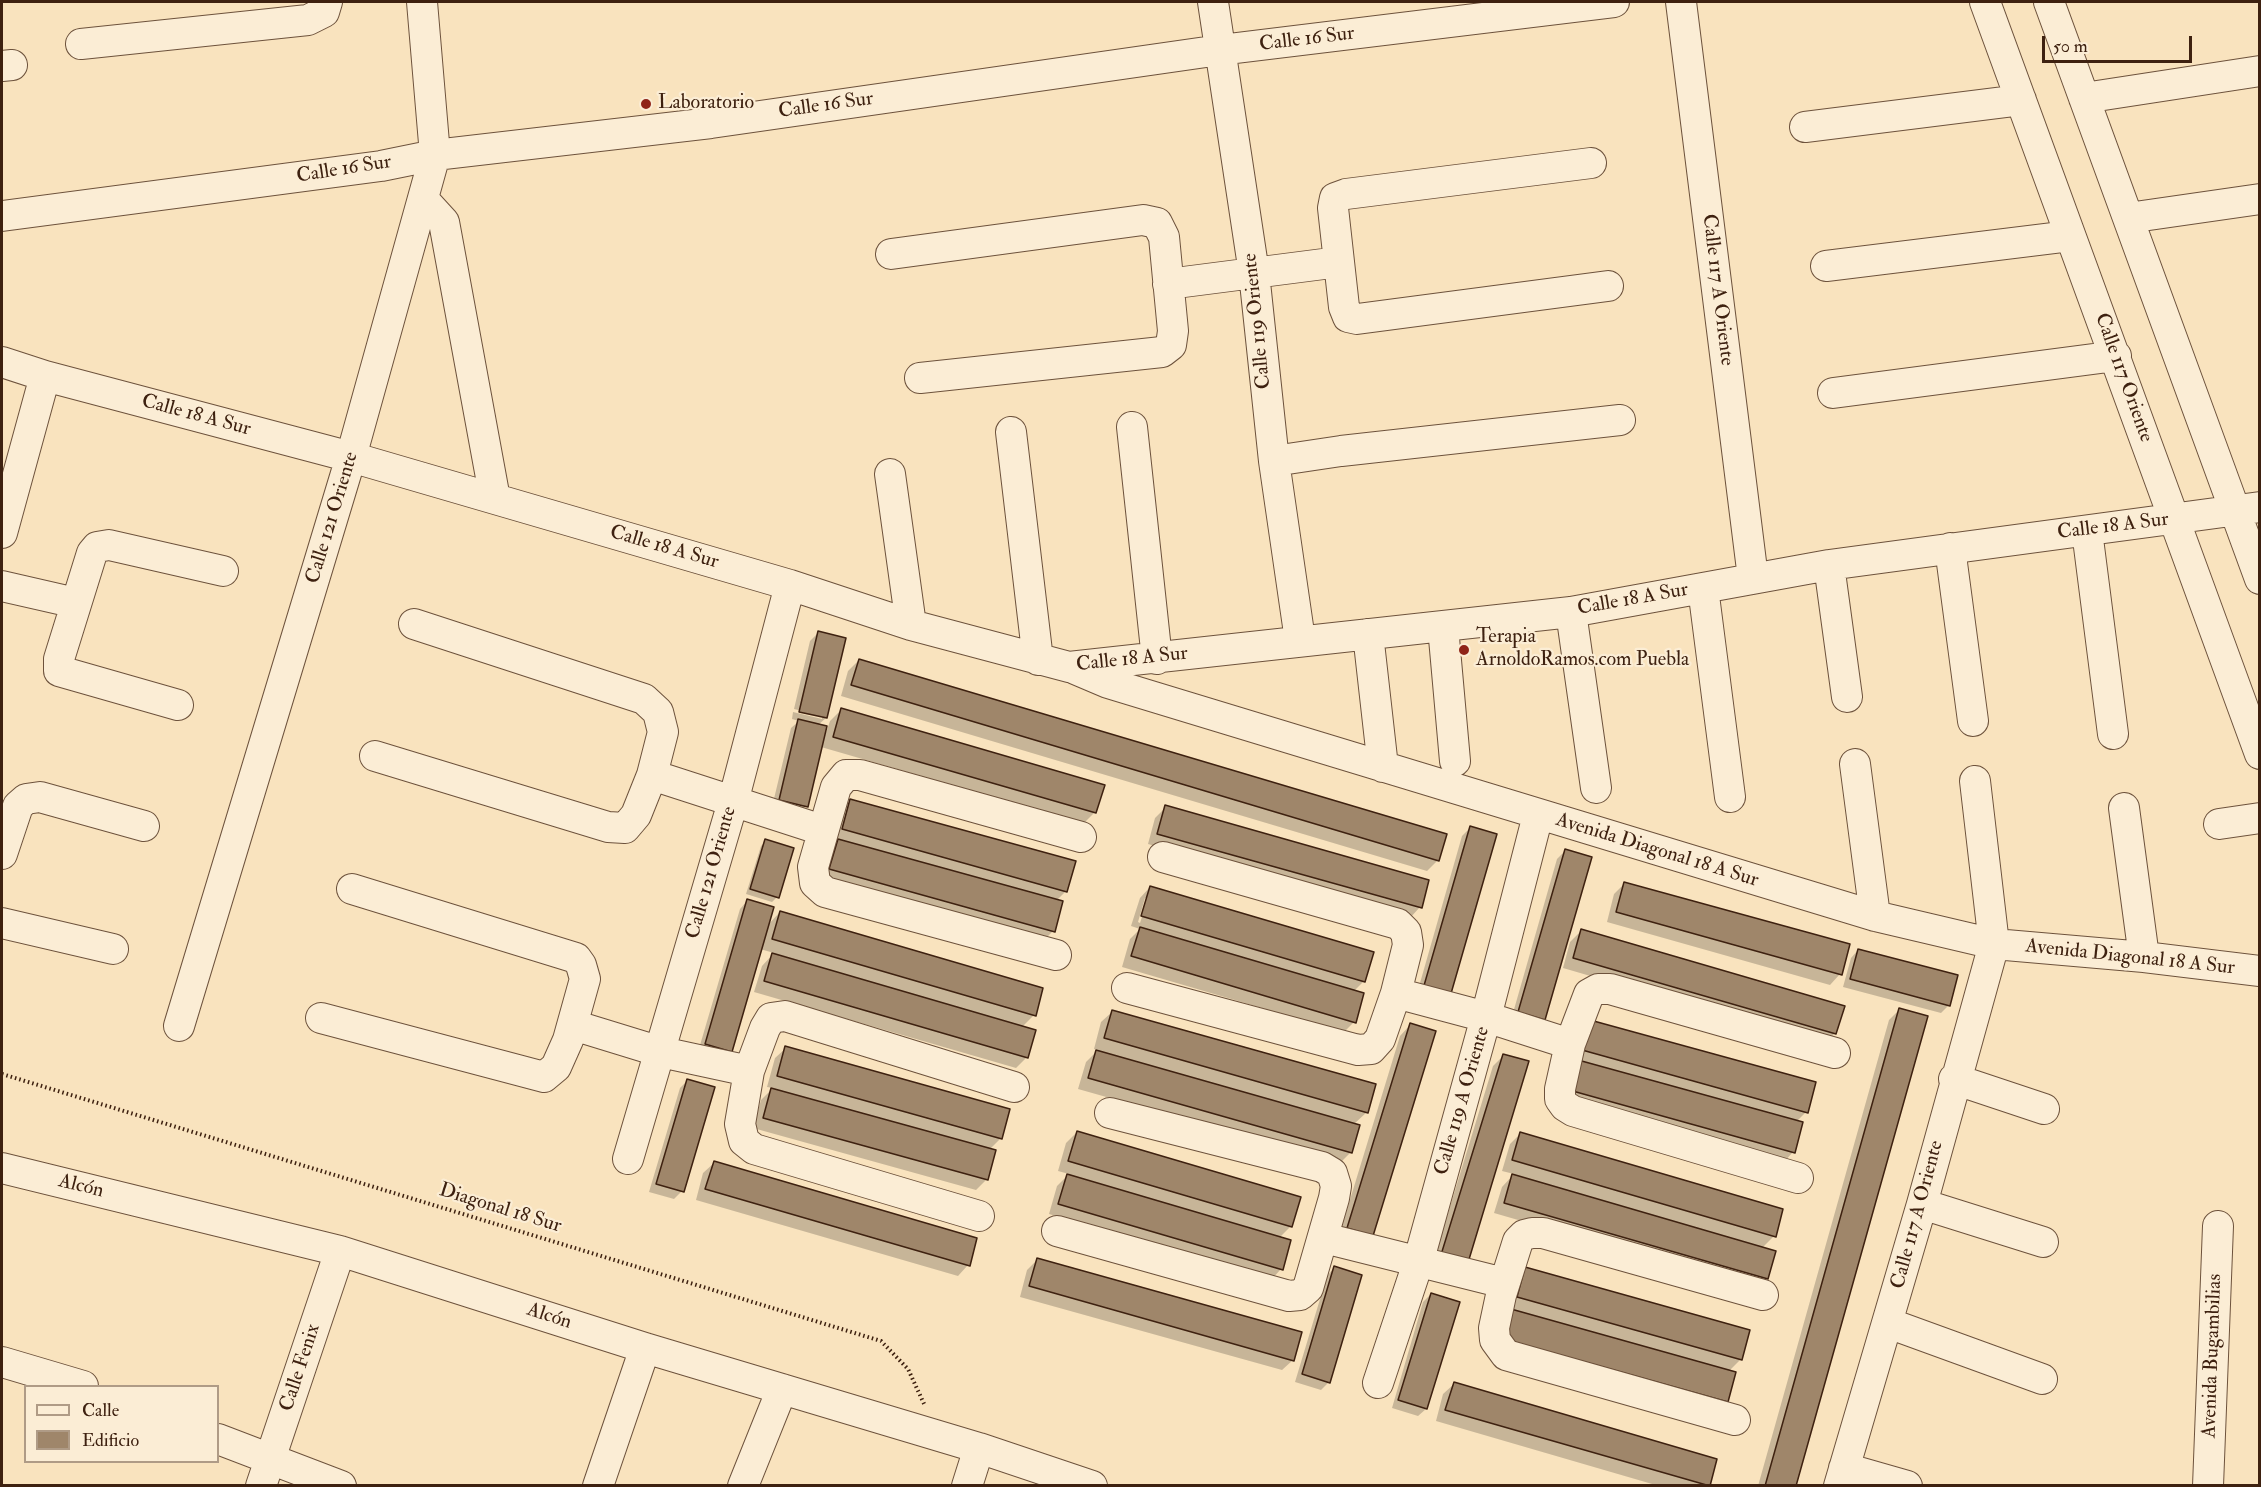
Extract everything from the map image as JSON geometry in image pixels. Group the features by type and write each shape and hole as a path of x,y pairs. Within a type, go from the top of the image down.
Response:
{"street":[{"path":"81,44 308,20 324,12 327,2"},
{"name":"Calle 121 Oriente","path":"179,1026 351,457 435,155 422,2"},
{"name":"Calle 119 Oriente","path":"1213,2 1254,273 1274,461 1300,640"},
{"name":"Calle 16 Sur","path":"2,216 381,166 435,155 711,123 1220,50 1614,2"},
{"name":"Calle 117 A Oriente","path":"1681,2 1753,578"},
{"name":"Calle 117 Oriente","path":"1985,2 2116,356 2259,754"},
{"path":"2049,2 2128,218 2247,509 2259,579"},
{"path":"2084,98 2259,72"},
{"path":"1805,128 2021,100"},
{"path":"1591,163 1346,194 1335,198 1333,208 1344,307 1348,317 1357,319 1608,286"},
{"path":"423,199 444,222 495,499"},
{"path":"2128,218 2259,199"},
{"path":"891,254 1143,220 1157,223 1164,237 1173,331 1171,345 1162,352 920,378"},
{"path":"1826,266 2070,236"},
{"path":"1168,284 1339,262"},
{"path":"1833,393 2116,356"},
{"name":"Calle 18 A Sur","path":"2,362 45,376 351,457 790,585 911,625 1069,667 1571,612 1829,565 2247,509"},
{"path":"2,533 45,376"},
{"path":"1274,461 1341,451 1620,420"},
{"path":"1132,427 1157,659"},
{"path":"1011,432 1038,660"},
{"path":"890,474 911,625"},
{"path":"2087,531 2113,734"},
{"path":"178,705 59,671 59,659 92,553 97,547 109,545 223,572"},
{"path":"1950,548 1973,721"},
{"path":"1829,565 1847,697"},
{"name":"Calle 121 Oriente","path":"628,1159 733,802 790,585"},
{"path":"2,586 76,603"},
{"path":"1703,588 1730,797"},
{"path":"1571,612 1596,788"},
{"path":"375,756 608,827 625,828 636,816 652,775 663,732 658,712 644,699 414,624"},
{"path":"1443,627 1455,761"},
{"path":"1368,634 1383,767"},
{"name":"Avenida Diagonal 18 A Sur","path":"1069,667 1108,683 1875,916 1994,944 2144,957 2259,971"},
{"path":"1855,764 1875,916"},
{"path":"652,775 822,830"},
{"path":"1056,955 825,892 815,884 813,867 836,787 846,775 860,775 1081,837"},
{"path":"1975,781 1994,944"},
{"path":"2,854 18,806 26,799 40,797 144,826"},
{"path":"2124,808 2144,957"},
{"name":"Calle 119 A Oriente","path":"1378,1383 1418,1263 1486,1017 1538,815"},
{"path":"2219,824 2259,818"},
{"path":"1127,988 1358,1050 1371,1049 1380,1039 1396,993 1408,945 1406,932 1398,924 1163,857"},
{"path":"321,1018 544,1077 556,1067 573,1025 585,979 581,965 576,958 352,889"},
{"path":"2,923 113,949"},
{"name":"Calle 117 A Oriente","path":"1841,1477 1888,1323 1954,1079 1994,944"},
{"path":"1798,1178 1565,1106 1560,1100 1560,1089 1570,1044 1589,994 1598,989 1610,989 1835,1053"},
{"path":"1396,993 1486,1017 1570,1044"},
{"path":"979,1216 754,1149 744,1141 741,1124 749,1071 771,1018 784,1016 1014,1086"},
{"path":"573,1025 661,1052 749,1071"},
{"path":"1954,1079 2043,1109"},
{"path":"1057,1231 1289,1296 1300,1295 1308,1288 1324,1238 1336,1186 1332,1173 1322,1167 1110,1113"},
{"name":"Alcón","path":"2,1168 340,1251 645,1348 979,1448 1092,1485"},
{"path":"1922,1204 2043,1242"},
{"name":"Avenida Bugambilias","path":"2208,1485 2217,1226"},
{"path":"1736,1420 1506,1355 1495,1341 1494,1328 1504,1283 1518,1241 1524,1235 1543,1233 1763,1295"},
{"path":"1324,1238 1504,1283"},
{"name":"Calle Fenix","path":"266,1473 340,1251"},
{"path":"1888,1323 2042,1379"},
{"path":"598,1485 645,1348"},
{"path":"2,1362 80,1385"},
{"path":"743,1485 782,1389"},
{"path":"219,1440 266,1473 341,1485"},
{"path":"968,1485 979,1448"},
{"path":"1841,1477 1907,1485"}],"path":[{"name":"Diagonal 18 Sur","path":"2,1074 881,1341 908,1369 939,1436"}],"building":[{"path":"818,631 846,638 827,718 799,712"},
{"path":"859,659 1447,834 1439,861 851,685"},
{"path":"841,708 1105,785 1096,813 833,737"},
{"path":"798,719 827,726 808,807 779,800"},
{"path":"850,799 1076,861 1067,892 842,829"},
{"path":"1165,805 1429,880 1422,908 1157,834"},
{"path":"1470,826 1497,834 1450,997 1423,989"},
{"path":"765,839 794,848 779,898 750,889"},
{"path":"838,839 1063,901 1055,932 829,869"},
{"path":"1565,849 1592,857 1545,1020 1518,1012"},
{"path":"1624,882 1850,944 1842,975 1616,912"},
{"path":"1150,886 1374,952 1365,982 1141,916"},
{"path":"747,899 774,907 732,1052 705,1044"},
{"path":"780,911 1043,988 1036,1016 772,939"},
{"path":"1140,927 1364,993 1356,1023 1131,956"},
{"path":"1581,929 1845,1006 1836,1034 1573,958"},
{"path":"1858,949 1958,975 1950,1006 1850,979"},
{"path":"772,953 1036,1030 1028,1058 764,981"},
{"path":"1899,1008 1928,1016 1796,1486 1765,1486"},
{"path":"1112,1010 1376,1084 1368,1113 1104,1038"},
{"path":"1590,1020 1816,1082 1808,1113 1582,1050"},
{"path":"1410,1023 1436,1031 1373,1236 1347,1228"},
{"path":"785,1046 1010,1109 1002,1139 777,1076"},
{"path":"1096,1050 1360,1125 1352,1153 1088,1078"},
{"path":"1503,1054 1529,1061 1467,1266 1440,1258"},
{"path":"1578,1060 1803,1122 1795,1153 1569,1090"},
{"path":"687,1079 715,1087 684,1192 656,1184"},
{"path":"771,1088 996,1150 988,1180 763,1118"},
{"path":"1077,1131 1301,1197 1292,1227 1068,1161"},
{"path":"1520,1132 1783,1209 1776,1237 1512,1160"},
{"path":"714,1161 977,1238 970,1266 705,1189"},
{"path":"1067,1174 1291,1240 1283,1270 1058,1204"},
{"path":"1512,1174 1776,1251 1768,1279 1504,1203"},
{"path":"1037,1258 1302,1332 1294,1361 1029,1286"},
{"path":"1334,1266 1362,1275 1330,1383 1302,1374"},
{"path":"1525,1267 1750,1330 1742,1360 1517,1297"},
{"path":"1431,1293 1460,1302 1427,1409 1398,1400"},
{"path":"1511,1309 1736,1372 1728,1402 1502,1339"},
{"path":"1454,1382 1717,1459 1710,1486 1445,1410"}],"place":[{"name":"Laboratorio","path":"646,104"},
{"name":"Terapia ArnoldoRamos.com Puebla","path":"1464,650"}]}
